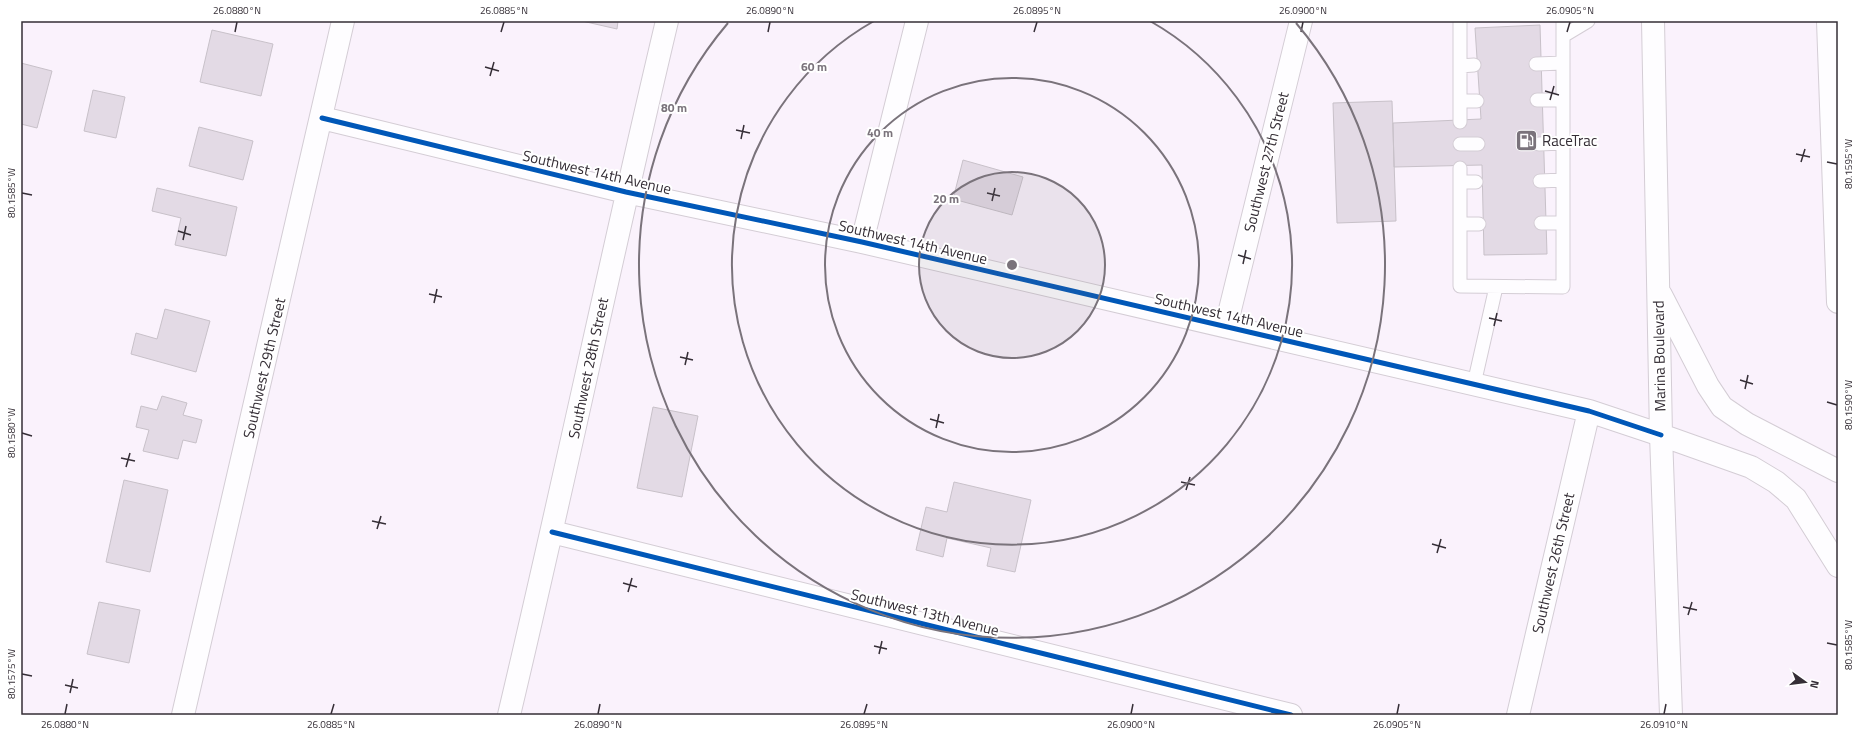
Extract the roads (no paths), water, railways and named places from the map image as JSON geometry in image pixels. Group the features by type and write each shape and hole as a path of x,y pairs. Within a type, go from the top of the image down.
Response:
{"street":[{"name":"Southwest 29th Street","path":"184,715 343,21"},
{"name":"Southwest 28th Street","path":"509,715 552,532 626,192 667,21"},
{"path":"862,242 917,21"},
{"name":"Southwest 27th Street","path":"1226,326 1301,21"},
{"name":"Marina Boulevard","path":"1653,21 1661,435 1671,715"},
{"path":"1828,21 1838,302"},
{"name":"Southwest 14th Avenue","path":"322,118 626,192 862,242 1589,412 1661,435 1751,467 1776,482 1796,499 1838,566"},
{"path":"1658,290 1708,386 1722,407 1746,424 1838,471"},
{"name":"Southwest 26th Street","path":"1518,715 1589,412"},
{"name":"Southwest 13th Avenue","path":"552,532 1291,715"}],"lane":[{"path":"1460,21 1460,122"},
{"path":"1460,168 1460,286 1563,287 1563,21"},
{"path":"1563,36 1588,21"},
{"path":"1536,64 1563,63"},
{"path":"1460,66 1474,65"},
{"path":"1537,100 1563,100"},
{"path":"1460,101 1477,101"},
{"path":"1539,144 1563,143"},
{"path":"1460,144 1478,144"},
{"path":"1540,181 1563,180"},
{"path":"1460,182 1476,182"},
{"path":"1541,223 1563,223"},
{"path":"1460,224 1479,224"},
{"path":"1474,384 1496,287"}],"place":[{"name":"RaceTrac","path":"1527,140"}]}
